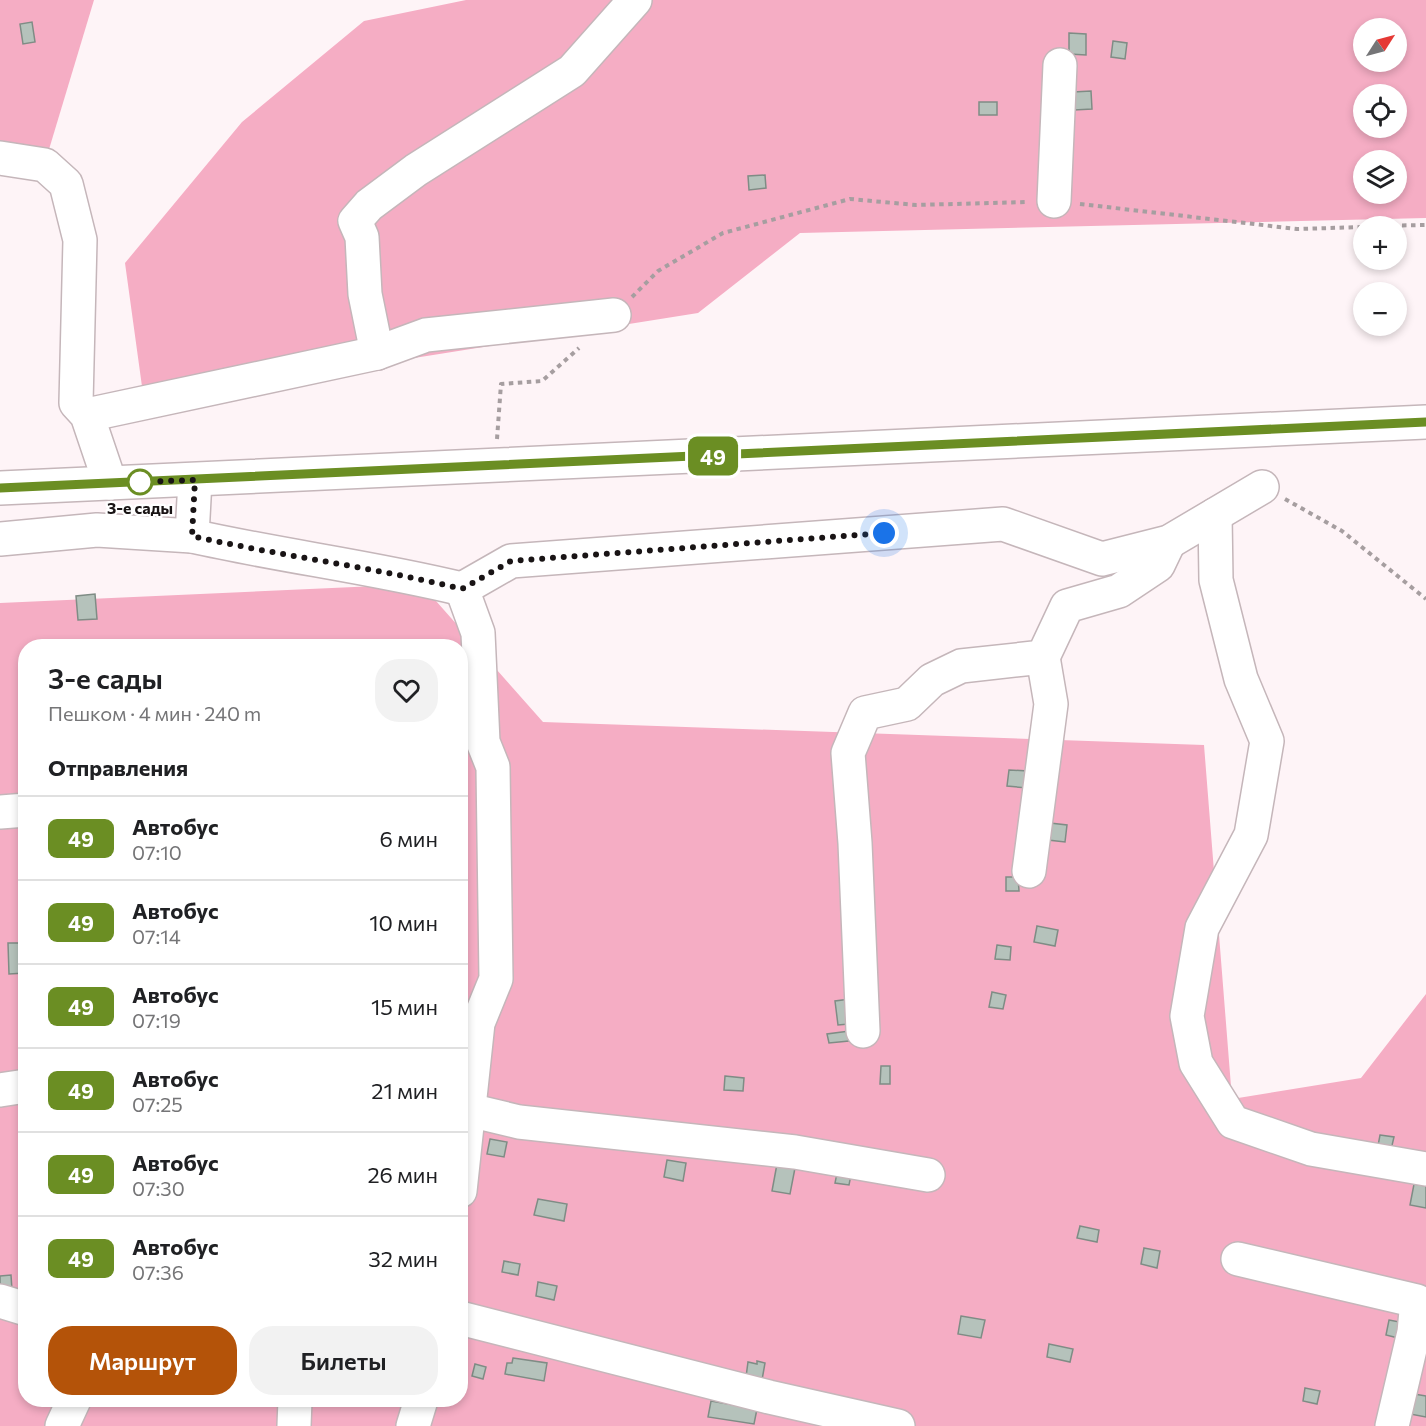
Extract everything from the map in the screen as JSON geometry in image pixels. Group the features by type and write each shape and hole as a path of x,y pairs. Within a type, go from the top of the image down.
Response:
{"street":[{"path":"378,353 365,294 362,237 355,221 369,205 416,170 572,71 635,0"},
{"path":"1054,201 1059,64"},
{"path":"0,158 45,165 66,184 80,240 76,403 87,415 110,483"},
{"path":"87,415 378,353 426,335 614,315"},
{"path":"0,488 1426,422"},
{"path":"192,536 195,480"},
{"path":"0,539 96,530 192,536 253,550 388,571 462,589 511,561 1004,524 1102,559 1169,542 1262,487"},
{"path":"1215,515 1216,580 1241,679 1267,741 1251,835 1202,928 1187,1016 1196,1064 1233,1122 1311,1149 1426,1169"},
{"path":"1029,871 1050,704 1043,657 1067,606 1119,591 1158,566 1169,542"},
{"path":"462,589 478,633 472,744 493,767 496,979 469,1024 468,1048"},
{"path":"863,1031 855,843 848,753 865,713 907,704 932,680 961,666 1043,657"},
{"path":"0,812 18,811"},
{"path":"0,1090 18,1087"},
{"path":"468,1118 795,1152 928,1175"},
{"path":"1239,1259 1418,1301 1414,1332 1392,1426"},
{"path":"0,1301 18,1307"},
{"path":"468,1320 769,1397 898,1426"},
{"path":"62,1426 71,1407"},
{"path":"294,1426 295,1407"},
{"path":"413,1426 419,1407"}],"path":[{"path":"614,315 658,271 723,233 850,199 916,206 1054,201 1297,229 1353,227"},
{"path":"1407,226 1426,225"},
{"path":"495,466 501,384 542,381 582,345"},
{"path":"1262,487 1342,531 1426,599"}],"shaded area":[{"path":"0,0 94,0 47,156 0,149"},
{"path":"466,0 1426,0 1426,218 1353,216 1353,220 800,233 698,313 144,401 125,263 242,122 364,21"},
{"path":"421,584 543,722 1204,745 1232,1099 1361,1078 1426,994 1426,1426 0,1426 0,603"}],"building":[{"path":"32,22 35,42 23,44 20,24"},
{"path":"1069,33 1086,34 1086,55 1069,54"},
{"path":"1113,41 1127,43 1125,59 1111,57"},
{"path":"1091,91 1092,109 1074,110 1073,92"},
{"path":"979,102 997,102 997,115 979,115"},
{"path":"765,175 766,188 749,190 748,176"},
{"path":"95,594 97,619 78,620 76,596"},
{"path":"1009,770 1028,771 1027,788 1007,786"},
{"path":"1050,823 1067,825 1065,842 1048,840"},
{"path":"1006,877 1018,877 1019,891 1006,891"},
{"path":"1037,926 1058,930 1055,946 1034,942"},
{"path":"8,943 18,943 18,973 9,974"},
{"path":"997,945 1011,947 1010,960 995,959"},
{"path":"992,992 1006,995 1003,1009 989,1007"},
{"path":"858,998 860,1023 838,1025 835,1001"},
{"path":"857,1030 859,1040 829,1043 827,1034"},
{"path":"881,1066 890,1066 890,1084 880,1084"},
{"path":"725,1076 744,1078 743,1091 724,1090"},
{"path":"1380,1135 1394,1137 1390,1154 1377,1151"},
{"path":"490,1139 507,1142 504,1157 487,1154"},
{"path":"667,1160 686,1163 683,1181 664,1177"},
{"path":"777,1164 795,1168 790,1194 772,1191"},
{"path":"837,1173 851,1175 849,1185 835,1183"},
{"path":"1414,1184 1426,1186 1426,1208 1410,1205"},
{"path":"538,1199 567,1204 564,1221 534,1215"},
{"path":"1080,1226 1099,1230 1097,1242 1077,1238"},
{"path":"1144,1248 1160,1251 1157,1268 1141,1264"},
{"path":"504,1261 520,1264 518,1275 502,1272"},
{"path":"11,1275 12,1290 0,1290 0,1276"},
{"path":"538,1282 557,1286 554,1300 536,1296"},
{"path":"961,1316 985,1320 981,1338 958,1334"},
{"path":"1389,1320 1405,1323 1402,1339 1386,1335"},
{"path":"1049,1344 1073,1349 1070,1362 1047,1357"},
{"path":"513,1358 547,1363 544,1381 505,1374 507,1363 512,1363"},
{"path":"757,1361 765,1363 762,1380 746,1377 748,1362 757,1364"},
{"path":"475,1364 486,1367 483,1379 472,1376"},
{"path":"1305,1388 1320,1391 1317,1404 1303,1401"},
{"path":"1414,1394 1426,1396 1426,1417 1410,1414"},
{"path":"711,1401 757,1409 754,1424 708,1417"}],"bus line":[{"name":"49","path":"0,488 1426,422"}],"place":[{"name":"3-е сады","path":"140,482"}],"route":[{"path":"140,482 134,482 195,480 192,536 253,550 388,571 462,589 511,561 884,533"}]}
